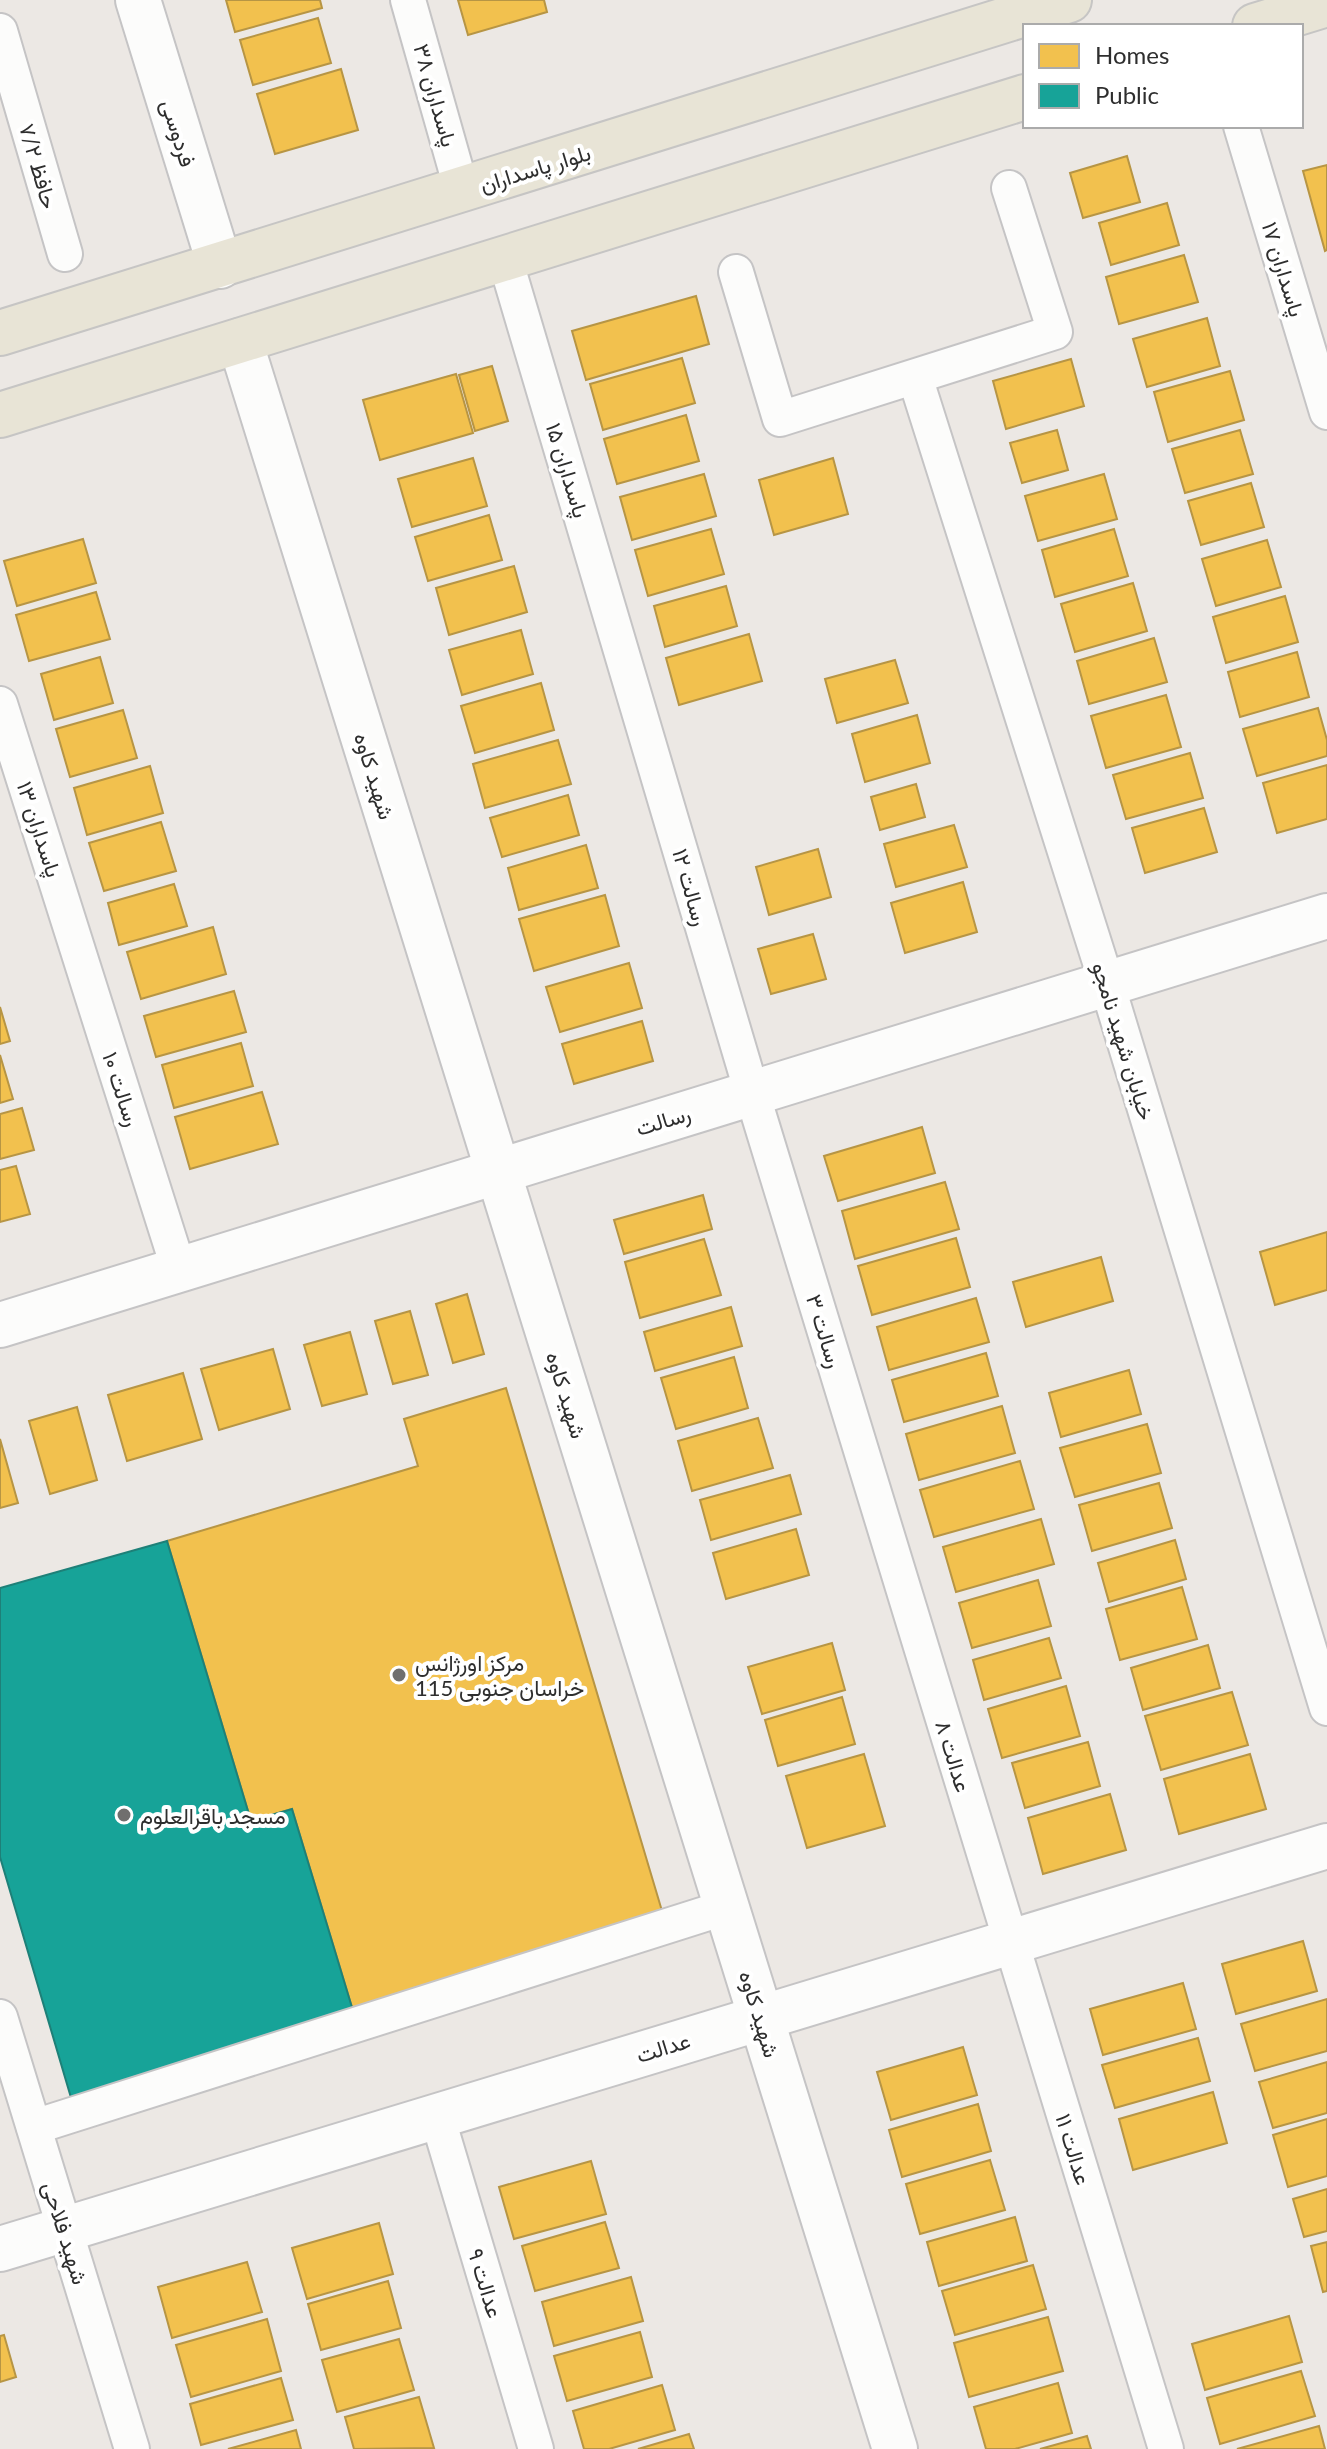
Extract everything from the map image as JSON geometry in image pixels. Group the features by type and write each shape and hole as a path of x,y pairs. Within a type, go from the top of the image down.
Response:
{"main road":[{"name":"بلوار پاسداران","path":"0,333 1069,0"},
{"path":"1262,24 1327,4"},
{"path":"0,415 1023,98"}],"street":[{"name":"فردوسی","path":"138,0 220,266"},
{"name":"پاسداران ۳۸","path":"408,0 462,191"},
{"name":"حافظ ۷/۲","path":"0,31 65,254"},
{"name":"پاسداران ۱۷","path":"1242,128 1327,412"},
{"path":"736,272 780,419 1055,332 1009,188"},
{"name":"پاسداران ۱۵","path":"505,259 630,681"},
{"name":"شهید کاوه","path":"240,341 895,2449"},
{"name":"خیابان شهید نامجو","path":"915,377 1107,984 1327,1708"},
{"name":"رسالت ۱۲","path":"630,681 752,1093"},
{"name":"پاسداران ۱۳","path":"0,704 65,909"},
{"name":"رسالت ۱۰","path":"65,909 179,1270"},
{"name":"رسالت","path":"0,1325 1327,916"},
{"name":"رسالت ۳","path":"752,1093 897,1570"},
{"name":"عدالت ۸","path":"897,1570 1010,1942"},
{"name":"عدالت","path":"0,2249 1327,1846"},
{"path":"34,2127 727,1907"},
{"name":"عدالت ۱۱","path":"1010,1942 1166,2449"},
{"name":"شهید فلاحی","path":"0,2017 132,2449"},
{"name":"عدالت ۹","path":"437,2116 536,2449"}],"building: Homes":[{"path":"226,0 320,0 322,8 235,32"},
{"path":"458,0 544,0 547,12 468,35"},
{"path":"318,18 331,63 253,85 240,40"},
{"path":"341,69 358,130 275,154 257,94"},
{"path":"1127,156 1140,202 1083,218 1070,173"},
{"path":"1327,165 1327,250 1325,251 1303,171"},
{"path":"1167,203 1179,245 1111,265 1099,223"},
{"path":"1184,255 1198,302 1119,324 1106,277"},
{"path":"696,296 709,344 586,380 572,331"},
{"path":"1207,318 1220,366 1147,387 1133,339"},
{"path":"682,358 695,403 603,430 590,384"},
{"path":"1071,359 1084,406 1006,429 993,381"},
{"path":"492,366 508,421 475,431 459,375"},
{"path":"1230,371 1244,420 1168,442 1154,392"},
{"path":"456,374 473,433 380,460 363,400"},
{"path":"686,415 699,461 617,484 604,439"},
{"path":"1057,430 1068,470 1022,483 1010,443"},
{"path":"1240,430 1253,474 1185,493 1172,449"},
{"path":"473,458 487,506 412,527 398,479"},
{"path":"833,458 848,514 774,535 759,480"},
{"path":"704,474 716,516 632,540 620,497"},
{"path":"1104,474 1117,519 1038,541 1025,496"},
{"path":"1251,483 1264,527 1201,545 1188,501"},
{"path":"489,515 502,560 428,581 415,537"},
{"path":"711,529 724,574 648,596 635,550"},
{"path":"1114,529 1128,576 1055,597 1042,550"},
{"path":"83,539 96,583 17,606 4,561"},
{"path":"1267,540 1281,587 1216,606 1202,559"},
{"path":"514,566 527,612 449,635 436,588"},
{"path":"1133,583 1147,631 1075,652 1061,604"},
{"path":"726,586 737,626 665,647 654,606"},
{"path":"96,592 110,639 29,661 16,615"},
{"path":"1285,596 1298,642 1226,663 1213,617"},
{"path":"521,630 533,674 462,695 449,650"},
{"path":"749,634 762,681 679,705 666,658"},
{"path":"1154,638 1167,682 1089,704 1077,661"},
{"path":"1297,652 1309,697 1240,717 1228,672"},
{"path":"100,657 113,703 54,720 41,674"},
{"path":"895,660 908,703 837,723 825,679"},
{"path":"541,683 554,730 475,753 461,706"},
{"path":"1166,695 1181,747 1106,768 1091,716"},
{"path":"1318,708 1327,740 1327,756 1257,776 1243,729"},
{"path":"123,710 137,758 70,777 56,729"},
{"path":"917,715 930,763 865,782 852,734"},
{"path":"558,740 571,784 485,808 473,764"},
{"path":"1190,753 1203,798 1126,819 1113,775"},
{"path":"1327,765 1327,819 1277,833 1263,783"},
{"path":"150,766 163,813 87,835 74,788"},
{"path":"916,784 925,817 880,830 871,797"},
{"path":"568,795 579,835 502,857 490,818"},
{"path":"1204,808 1217,852 1145,873 1132,828"},
{"path":"161,822 176,871 104,891 89,843"},
{"path":"954,825 967,867 896,887 884,844"},
{"path":"586,845 598,888 519,910 508,868"},
{"path":"818,849 831,897 769,915 756,867"},
{"path":"963,882 977,932 905,953 891,903"},
{"path":"174,884 187,926 119,945 108,903"},
{"path":"605,895 619,946 534,971 519,919"},
{"path":"213,927 226,974 141,999 127,952"},
{"path":"813,934 826,979 771,994 758,949"},
{"path":"629,963 642,1008 560,1032 546,987"},
{"path":"234,991 246,1032 156,1057 144,1016"},
{"path":"0,1007 10,1041 0,1044"},
{"path":"642,1021 653,1061 574,1084 562,1044"},
{"path":"241,1043 253,1086 174,1108 162,1065"},
{"path":"0,1055 13,1099 0,1103"},
{"path":"262,1092 278,1144 190,1169 175,1117"},
{"path":"22,1108 34,1150 0,1159 0,1114"},
{"path":"922,1127 935,1173 838,1201 824,1156"},
{"path":"16,1166 30,1214 0,1222 0,1170"},
{"path":"945,1182 959,1229 855,1259 842,1211"},
{"path":"703,1195 712,1229 624,1254 614,1220"},
{"path":"1327,1232 1327,1290 1275,1305 1260,1252"},
{"path":"956,1238 970,1287 872,1315 858,1266"},
{"path":"704,1239 721,1295 640,1318 625,1262"},
{"path":"1101,1257 1113,1301 1026,1327 1013,1282"},
{"path":"467,1294 484,1354 453,1363 436,1304"},
{"path":"976,1298 989,1342 889,1370 877,1327"},
{"path":"731,1307 742,1346 655,1371 644,1332"},
{"path":"410,1311 428,1375 393,1384 375,1321"},
{"path":"350,1332 367,1394 322,1406 304,1345"},
{"path":"273,1349 290,1409 219,1430 201,1369"},
{"path":"986,1353 998,1396 904,1422 892,1380"},
{"path":"734,1357 748,1408 676,1429 661,1378"},
{"path":"1129,1370 1141,1414 1061,1437 1049,1393"},
{"path":"183,1373 202,1439 127,1461 108,1395"},
{"name":"مرکز اورژانس 115 خراسان جنوبی","path":"506,1388 665,1921 354,2014 292,1809 251,1821 167,1541 418,1466 404,1419"},
{"path":"1002,1406 1015,1453 919,1480 906,1434"},
{"path":"77,1407 97,1480 50,1494 29,1421"},
{"path":"758,1418 773,1468 692,1491 678,1441"},
{"path":"1147,1424 1161,1473 1075,1497 1060,1448"},
{"path":"0,1439 18,1503 0,1508"},
{"path":"1020,1461 1034,1509 934,1537 920,1490"},
{"path":"790,1475 801,1514 711,1540 700,1500"},
{"path":"1159,1483 1172,1528 1092,1551 1079,1505"},
{"path":"1041,1519 1054,1564 956,1592 943,1547"},
{"path":"796,1529 809,1575 726,1599 713,1553"},
{"path":"1175,1540 1186,1579 1109,1602 1098,1563"},
{"path":"1038,1580 1051,1626 972,1648 959,1603"},
{"path":"1182,1587 1197,1639 1120,1660 1106,1609"},
{"path":"1049,1638 1061,1678 984,1700 973,1660"},
{"path":"832,1643 845,1690 762,1714 748,1667"},
{"path":"1208,1645 1220,1688 1143,1710 1131,1668"},
{"path":"1066,1686 1080,1736 1002,1758 988,1709"},
{"path":"1232,1692 1248,1745 1161,1770 1145,1716"},
{"path":"842,1697 855,1744 778,1766 765,1720"},
{"path":"1088,1742 1100,1786 1025,1808 1012,1763"},
{"path":"864,1754 885,1826 807,1848 786,1776"},
{"path":"1250,1754 1266,1809 1179,1834 1164,1779"},
{"path":"1110,1794 1126,1850 1043,1874 1028,1818"},
{"path":"1303,1941 1317,1991 1236,2014 1222,1964"},
{"path":"1183,1983 1196,2029 1103,2055 1090,2009"},
{"path":"1327,1999 1327,2051 1255,2071 1241,2024"},
{"path":"1198,2038 1210,2081 1115,2108 1102,2065"},
{"path":"963,2047 977,2095 891,2120 877,2072"},
{"path":"1327,2062 1327,2113 1273,2128 1259,2082"},
{"path":"1213,2092 1227,2143 1133,2170 1119,2119"},
{"path":"978,2104 991,2151 902,2177 889,2130"},
{"path":"1327,2119 1327,2176 1288,2187 1273,2135"},
{"path":"990,2160 1005,2210 920,2234 906,2184"},
{"path":"591,2161 606,2214 514,2239 499,2187"},
{"path":"1327,2189 1327,2231 1304,2237 1293,2199"},
{"path":"1015,2217 1027,2261 939,2286 927,2242"},
{"path":"605,2222 619,2268 535,2291 522,2246"},
{"path":"379,2223 393,2274 307,2299 292,2248"},
{"path":"1327,2242 1327,2291 1323,2292 1311,2246"},
{"path":"247,2262 262,2312 172,2338 158,2287"},
{"path":"1033,2265 1046,2309 955,2335 942,2291"},
{"path":"631,2277 643,2321 554,2346 542,2302"},
{"path":"388,2281 401,2328 321,2350 308,2304"},
{"path":"1289,2316 1302,2362 1205,2390 1192,2344"},
{"path":"1048,2317 1063,2371 969,2397 954,2343"},
{"path":"267,2319 281,2371 191,2397 176,2345"},
{"path":"640,2332 652,2377 567,2401 554,2356"},
{"path":"4,2335 16,2377 0,2382 0,2336"},
{"path":"399,2339 414,2390 337,2412 322,2360"},
{"path":"1301,2371 1315,2416 1220,2444 1207,2398"},
{"path":"281,2378 293,2420 201,2445 190,2404"},
{"path":"1058,2383 1072,2433 1015,2449 986,2449 974,2407"},
{"path":"662,2385 675,2430 609,2449 584,2449 573,2411"},
{"path":"419,2397 434,2448 354,2449 345,2417"},
{"path":"1319,2426 1325,2449 1237,2449"},
{"path":"296,2430 301,2449 228,2449"},
{"path":"689,2434 694,2449 638,2449"},
{"path":"1087,2436 1091,2449 1040,2449"}],"building: Public":[{"name":"مسجد باقرالعلوم","path":"167,1541 251,1821 292,1809 354,2014 72,2101 0,1857 0,1588"}],"place":[{"name":"مرکز اورژانس 115 خراسان جنوبی","path":"399,1675"},
{"name":"مسجد باقرالعلوم","path":"124,1815"}]}
